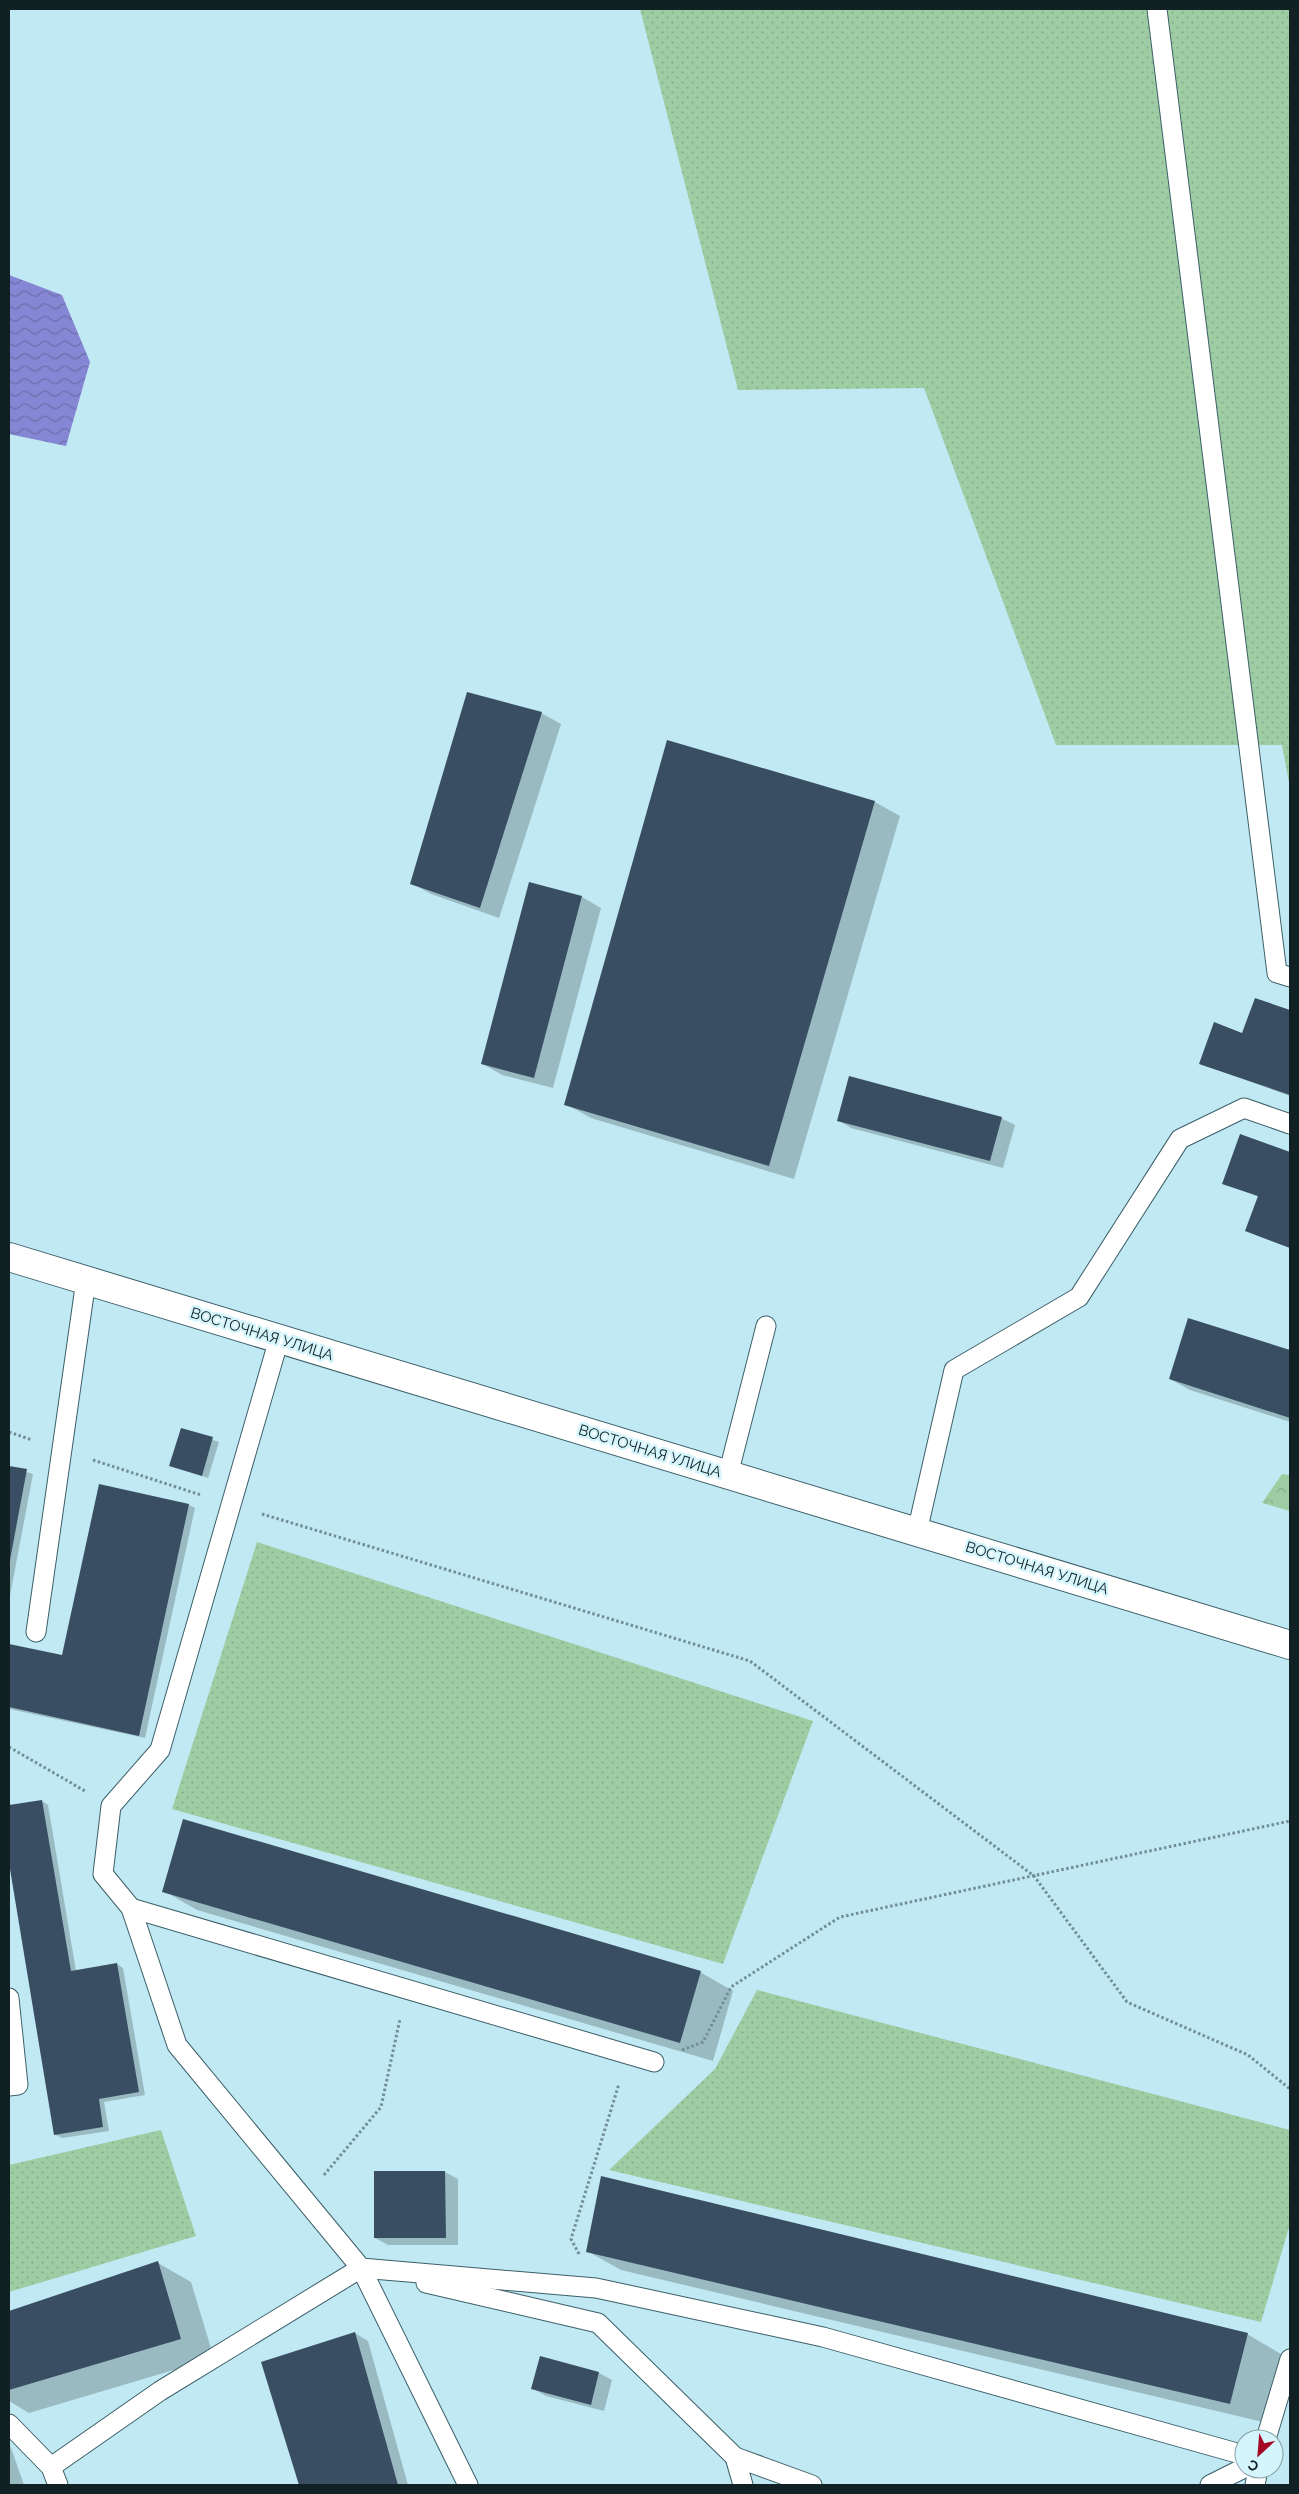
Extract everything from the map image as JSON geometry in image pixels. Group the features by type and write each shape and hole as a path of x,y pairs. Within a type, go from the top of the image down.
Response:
{"main road":[{"name":"ВОСТОЧНАЯ УЛИЦА","path":"9,1257 1290,1645"}],"lane":[{"path":"1157,9 1277,973 1290,977"},
{"path":"917,1532 954,1370 1079,1297 1180,1139 1244,1108 1290,1124"},
{"path":"36,1632 86,1280"},
{"path":"728,1475 766,1326"},
{"path":"279,1339 160,1750 111,1806 103,1874 131,1908 178,2044 360,2268 468,2485"},
{"path":"131,1908 654,2062"},
{"path":"9,1998 18,2085 9,2086"},
{"path":"360,2268 598,2323 735,2456 812,2485"},
{"path":"51,2467 160,2391 360,2268 596,2288 823,2338 1234,2452"},
{"path":"1269,2429 1290,2359"},
{"path":"9,2424 51,2467 58,2485"},
{"path":"735,2456 743,2485"},
{"path":"1210,2485 1234,2473"}],"path":[{"path":"9,1432 231,1505 750,1661 1034,1876 1127,2002 1248,2055 1290,2089"},
{"path":"9,1746 111,1806"},
{"path":"654,2062 703,2042 731,1987 840,1917 1290,1822"},
{"path":"304,2200 381,2107 407,1989"},
{"path":"596,2288 571,2239 628,2054"}],"green space":[{"path":"640,9 1290,9 1290,788 1282,745 1056,745 924,388 738,390"},
{"path":"1282,1474 1290,1475 1290,1511 1262,1503"},
{"path":"257,1542 813,1721 723,1964 172,1809"},
{"path":"757,1990 1290,2130 1290,2224 1261,2322 609,2170 715,2069"},
{"path":"161,2130 196,2236 9,2292 9,2165"}],"water":[{"path":"9,275 62,295 90,362 66,446 9,434"}],"building":[{"path":"467,692 542,712 480,908 410,884"},
{"path":"667,740 875,801 769,1166 564,1105"},
{"path":"529,882 582,896 534,1078 481,1064"},
{"path":"1255,998 1290,1010 1290,1095 1199,1064 1214,1022 1242,1033"},
{"path":"849,1076 1002,1117 990,1161 837,1121"},
{"path":"1240,1134 1290,1152 1290,1248 1245,1231 1258,1196 1222,1184"},
{"path":"1188,1318 1290,1350 1290,1418 1169,1379"},
{"path":"181,1428 213,1437 202,1476 169,1466"},
{"path":"9,1466 27,1469 10,1560 9,1560"},
{"path":"99,1484 189,1504 139,1736 9,1707 9,1644 62,1655"},
{"path":"42,1800 71,1971 117,1963 139,2092 99,2099 103,2127 54,2135 9,1863 9,1805"},
{"path":"183,1819 701,1971 680,2043 162,1892"},
{"path":"374,2171 445,2171 446,2238 374,2238"},
{"path":"601,2176 1248,2333 1230,2404 586,2252"},
{"path":"158,2261 181,2339 9,2390 9,2311"},
{"path":"355,2332 398,2485 299,2485 261,2362"},
{"path":"540,2356 599,2372 591,2405 531,2389"}]}
